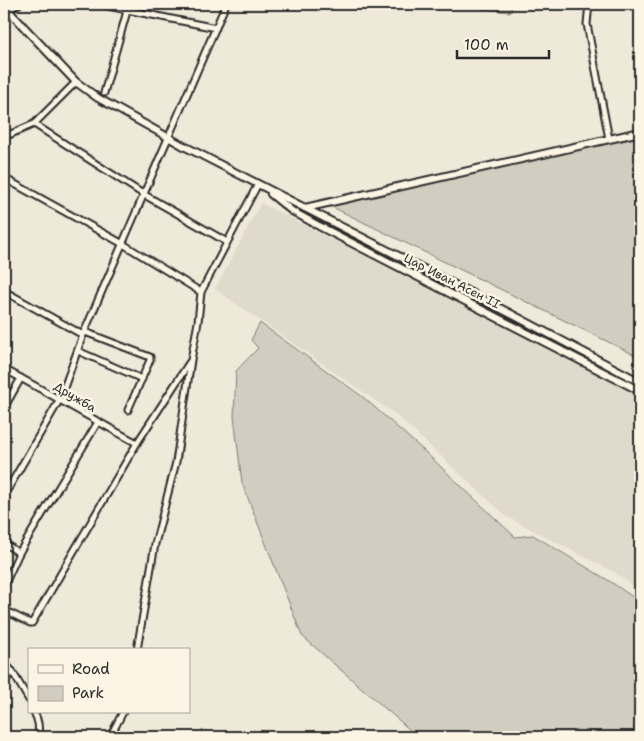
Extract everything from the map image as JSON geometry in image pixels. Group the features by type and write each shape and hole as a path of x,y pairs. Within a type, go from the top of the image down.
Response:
{"street":[{"path":"5,10 19,4"},
{"path":"98,4 216,28"},
{"path":"104,93 129,4"},
{"path":"4,496 60,399 84,334 226,4"},
{"path":"589,4 587,24 609,139"},
{"name":"Цар Иван Асен II","path":"5,10 76,82 98,98 169,138 640,382"},
{"path":"4,138 34,124 76,82"},
{"path":"34,124 143,194 227,242"},
{"path":"292,211 640,132"},
{"path":"4,178 123,244 201,292"},
{"path":"137,648 155,544 176,462 201,292 258,184"},
{"name":"Цар Иван Асен II","path":"258,184 292,211 318,226 640,391"},
{"path":"4,291 84,334 150,358 128,410"},
{"path":"78,351 142,379"},
{"path":"4,610 30,623 32,622 137,443 191,360"},
{"name":"Дружба","path":"4,368 137,443"},
{"path":"4,408 21,378"},
{"path":"4,586 19,553 98,422"},
{"path":"4,543 19,553"},
{"path":"4,664 12,671 28,698"},
{"path":"4,683 12,671"},
{"path":"35,714 39,721 38,737"},
{"path":"110,737 122,714"}],"shaded area":[{"path":"261,203 628,390 640,339 640,591 614,572 507,517 396,415 215,289"}],"green space":[{"path":"483,4 512,4 511,12 482,9"},
{"path":"640,137 640,339 637,356 324,203"},
{"path":"260,323 363,397 423,450 515,537 533,535 611,582 640,602 640,737 418,737 302,636 242,483 234,417 236,371 258,348 251,340"}]}
